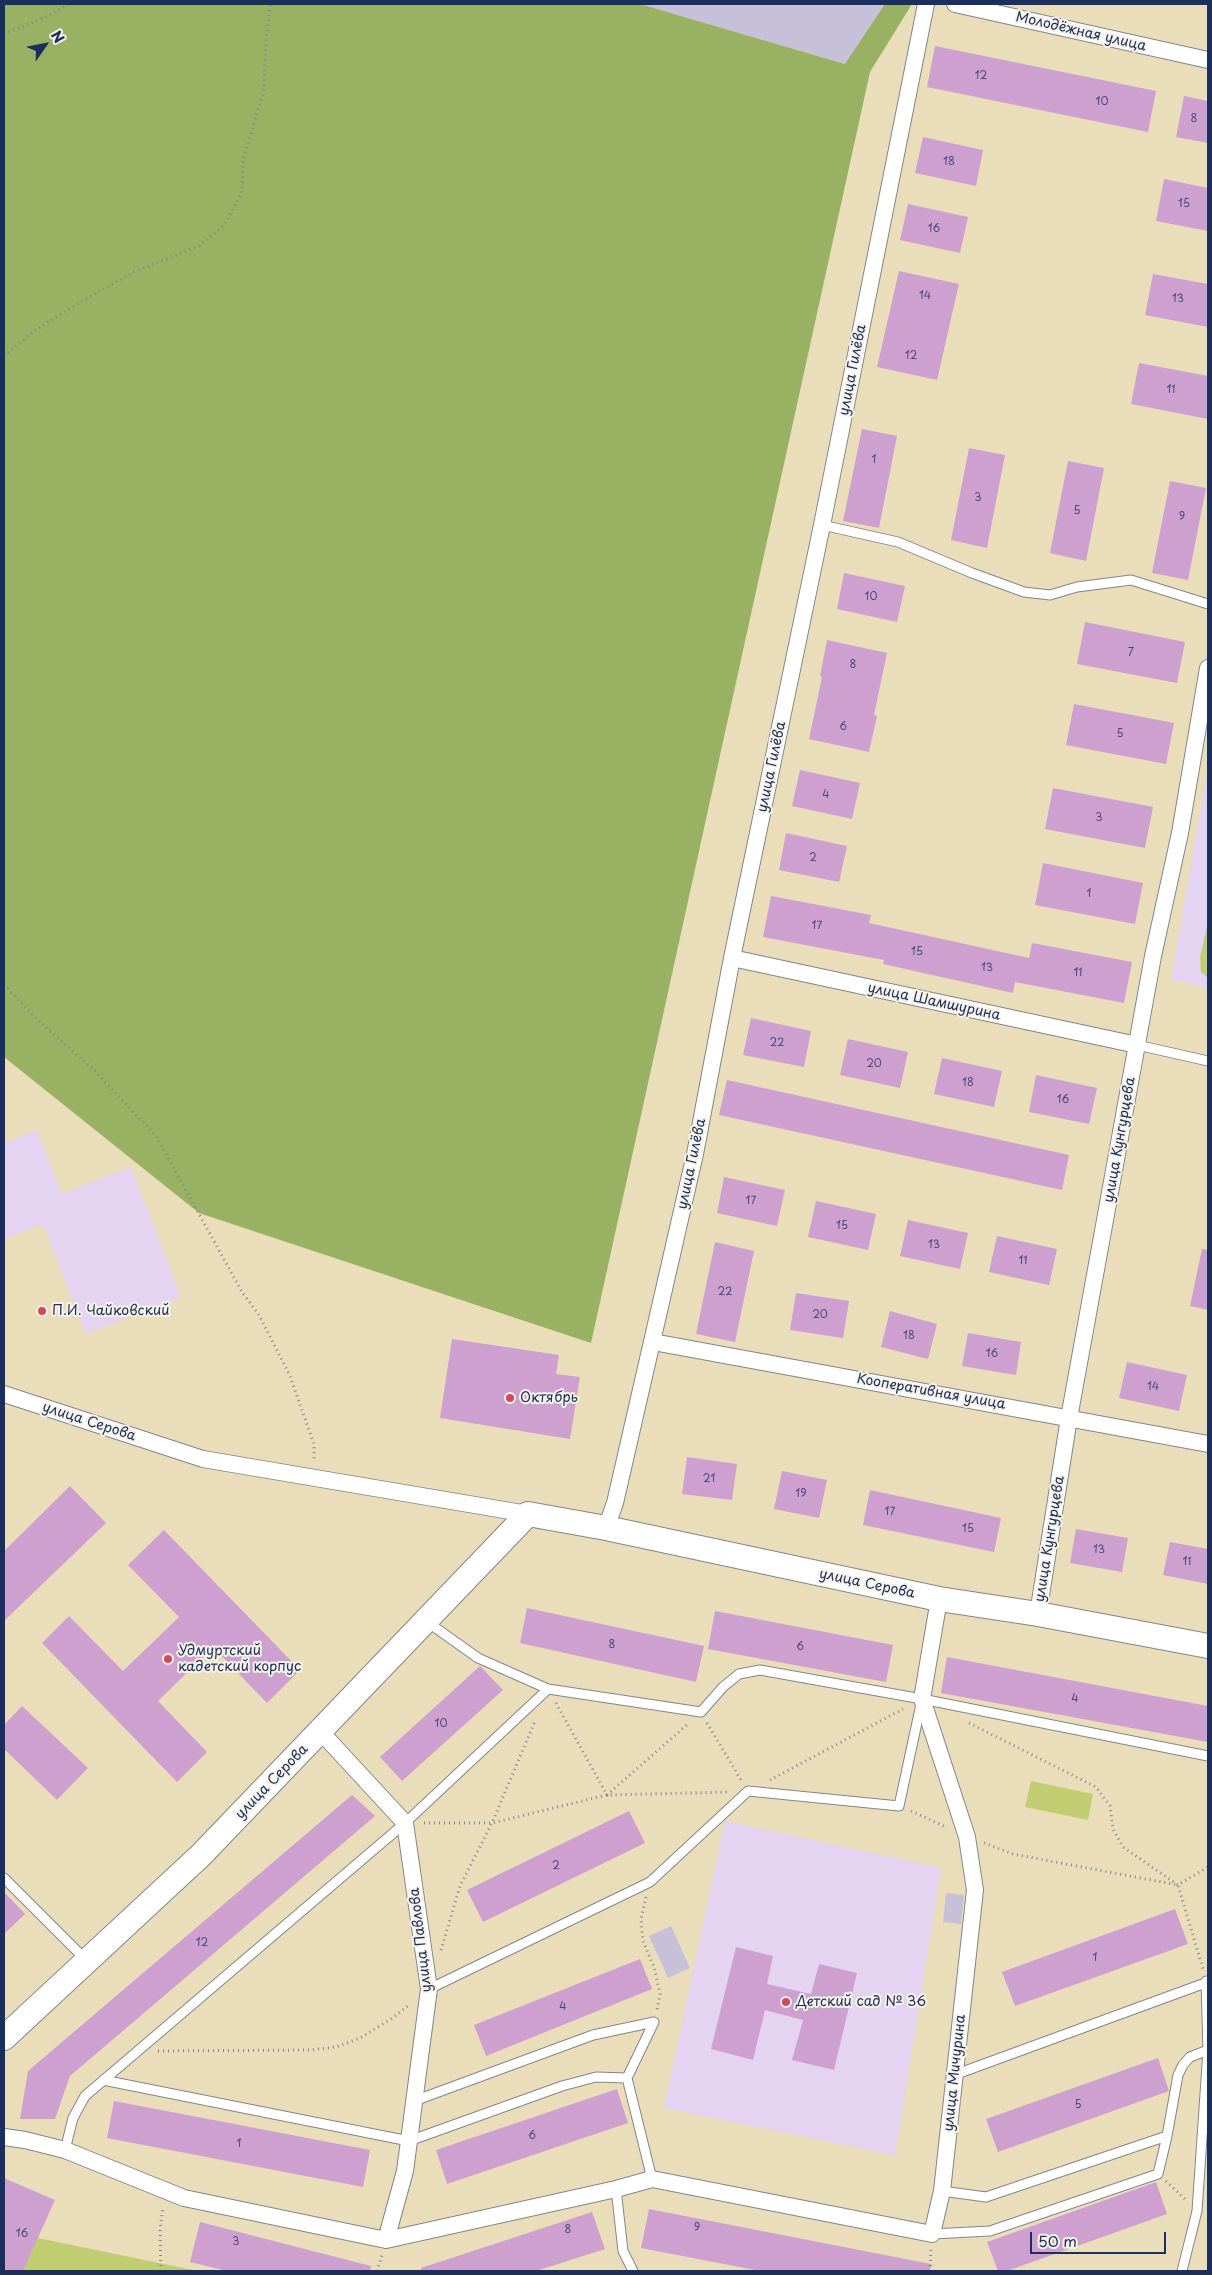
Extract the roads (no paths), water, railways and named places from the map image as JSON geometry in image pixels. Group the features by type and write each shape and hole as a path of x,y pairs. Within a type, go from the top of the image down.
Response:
{"main road":[{"name":"улица Серова","path":"4,2038 201,1855 528,1514 606,1528 939,1599 1038,1614 1208,1646"}],"street":[{"name":"улица Гилёва","path":"606,1528 615,1503 695,1154 732,958 822,525 926,4"},
{"name":"Молодёжная улица","path":"955,4 1208,60"},
{"name":"улица Кунгурцева","path":"1038,1614 1069,1418 1153,956 1180,833 1208,668"},
{"name":"улица Шамшурина","path":"732,958 1137,1045"},
{"name":"Кооперативная улица","path":"653,1342 1208,1444"},
{"name":"улица Серова","path":"4,1394 203,1459 528,1514"},
{"name":"улица Мичурина","path":"932,2234 942,2191 975,1890 967,1837 922,1699 939,1599"},
{"path":"320,1731 405,1823"},
{"name":"улица Павлова","path":"386,2240 405,2171 429,1989 405,1823"},
{"path":"4,2137 65,2150 184,2198 386,2240 616,2190 652,2179 932,2234"}],"lane":[{"path":"822,525 898,542 972,573 1024,592 1050,595 1077,588 1131,580 1208,604"},
{"path":"1137,1045 1208,1061"},
{"path":"425,1620 478,1658 548,1688 701,1712 723,1687 739,1674 760,1670 922,1699 1208,1756"},
{"path":"65,2150 73,2118 85,2096 405,1823 548,1688"},
{"path":"429,1989 650,1882 748,1791 900,1806 922,1699"},
{"path":"4,1878 87,1961"},
{"path":"954,2075 1207,1982 1208,2050 1197,2212 1182,2271"},
{"path":"414,2102 592,2035 654,2022 627,2078 652,2179"},
{"path":"932,2234 990,2231 1158,2174 1178,2075 1190,2057 1208,2050"},
{"path":"103,2080 409,2141 562,2086 596,2077 627,2078"},
{"path":"942,2191 986,2197 1167,2136"},
{"path":"616,2190 623,2251 633,2271"}],"place":[{"name":"П.И. Чайковский","path":"42,1311"},
{"name":"Октябрь","path":"510,1398"},
{"name":"Удмуртский кадетский корпус","path":"168,1659"},
{"name":"Детский сад № 36","path":"786,2002"}]}
